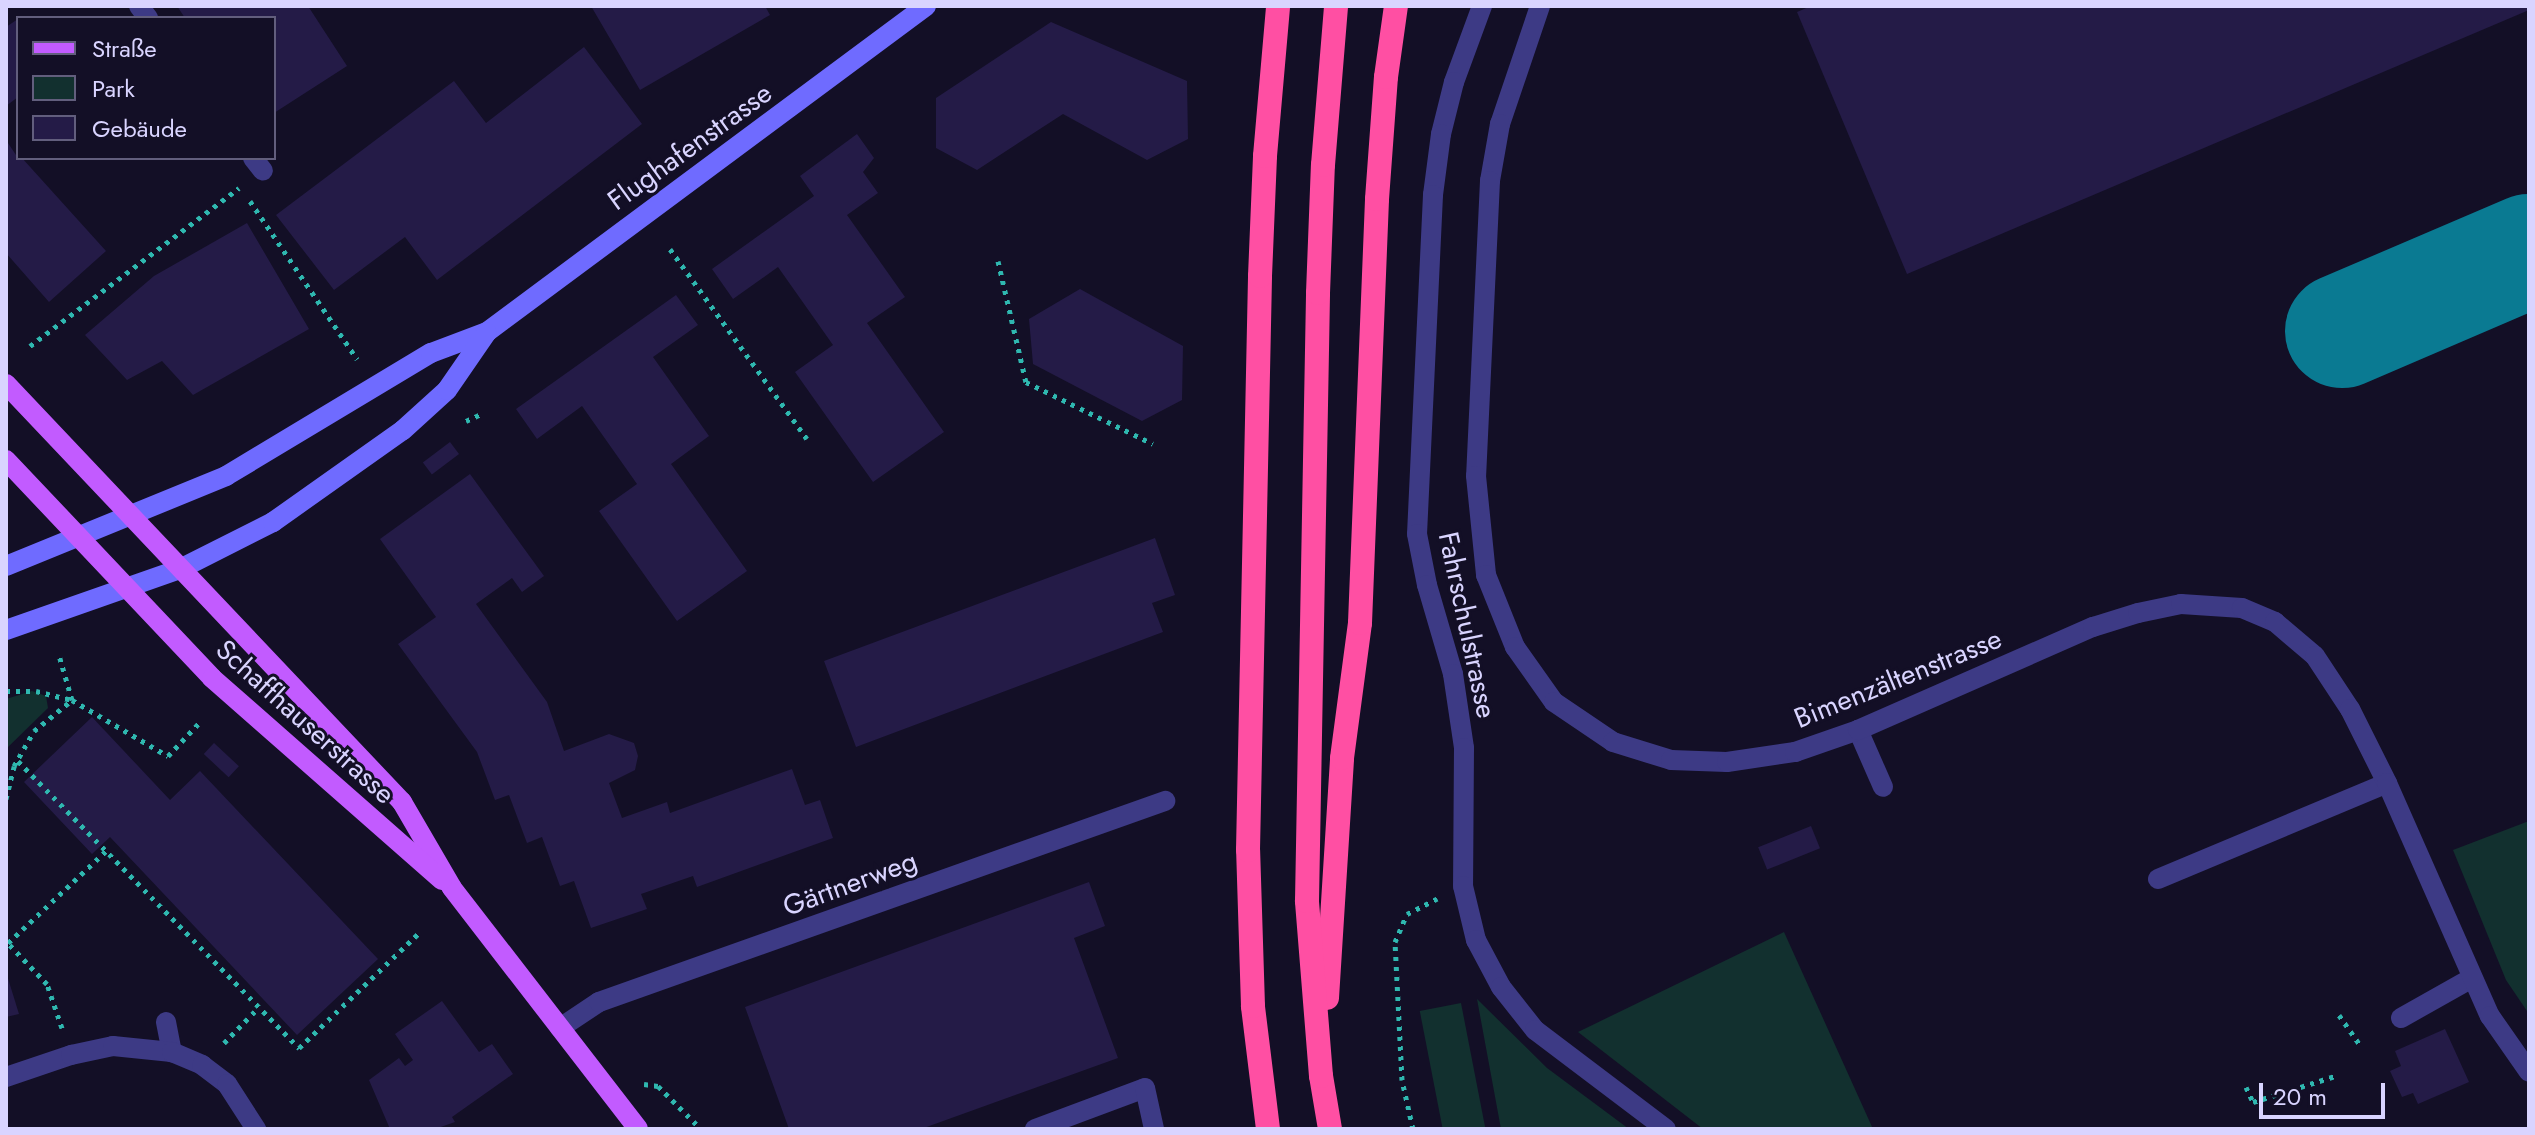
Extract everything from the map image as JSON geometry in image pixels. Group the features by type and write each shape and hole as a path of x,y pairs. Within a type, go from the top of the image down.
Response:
{"highway":[{"path":"1268,1129 1253,1006 1248,850 1260,276 1265,156 1278,6"},
{"path":"1330,1129 1321,1076 1307,901 1318,279 1323,165 1336,6"},
{"path":"1321,1076 1342,758 1360,623 1377,199 1386,77 1396,6"}],"main road":[{"name":"Flughafenstrasse","path":"130,515 226,476 431,353 487,332 926,6"},
{"name":"Flughafenstrasse","path":"180,569 273,522 403,430 447,390 487,332"},
{"name":"Schaffhauserstrasse","path":"6,384 402,802 452,888 638,1129"},
{"name":"Schaffhauserstrasse","path":"6,460 126,590 225,690 379,828 452,888"},
{"path":"6,566 130,515"},
{"path":"6,630 180,569"}],"street":[{"name":"Fahrschulstrasse","path":"1482,6 1454,82 1441,134 1433,195 1417,534 1427,585 1453,674 1464,748 1463,886 1476,940 1501,987 1535,1030 1666,1129"},
{"name":"Bimenzältenstrasse","path":"1540,6 1500,124 1484,244 1476,476 1486,575 1515,647 1554,702 1613,742 1671,760 1727,762 1795,752 1858,730 2093,627 2138,613 2181,604 2242,608 2275,622 2315,656 2350,709 2387,783 2490,1016 2529,1072"},
{"path":"1858,730 1883,787"},
{"path":"2158,879 2387,783"},
{"name":"Gärtnerweg","path":"560,1028 599,1002 1165,801"},
{"path":"2401,1018 2472,978"},
{"path":"166,1022 172,1052"},
{"path":"6,1077 71,1055 113,1046 172,1052 202,1065 227,1084 256,1129"},
{"path":"1035,1129 1145,1088 1154,1129"}],"path":[{"path":"30,346 240,187 258,164"},
{"path":"240,187 357,359"},
{"path":"670,249 807,439"},
{"path":"998,261 1026,382 1153,444"},
{"path":"466,421 483,413"},
{"path":"59,655 72,700"},
{"path":"6,691 36,691 72,700 168,756 201,721"},
{"path":"6,799 18,761 34,731 72,700"},
{"path":"18,761 99,848 107,849 299,1048 419,933"},
{"path":"71,1055 47,984 8,943 107,849"},
{"path":"1413,1129 1402,1080 1395,942 1407,914 1463,886"},
{"path":"202,1065 259,1007"},
{"path":"2339,1015 2359,1044"},
{"path":"2246,1087 2253,1102 2335,1076"}],"green space":[{"path":"32,691 46,696 48,708 6,749 6,699"},
{"path":"2529,821 2529,1014 2506,980 2453,850"},
{"path":"1784,932 1873,1129 1703,1129 1578,1032"},
{"path":"1477,999 1547,1068 1629,1129 1501,1129"},
{"path":"1461,1003 1485,1129 1443,1129 1420,1011"}],"building":[{"path":"177,6 308,6 347,66 276,112 276,16 184,16"},
{"path":"591,6 765,6 770,15 640,90"},
{"path":"1811,6 2529,6 2529,10 1907,274 1797,12"},
{"path":"16,20 16,98 6,106 6,27"},
{"path":"1051,22 1187,81 1188,139 1147,160 1063,114 977,170 936,148 936,98"},
{"path":"584,47 642,124 437,280 405,237 334,290 276,215 454,81 486,123"},
{"path":"857,134 874,158 863,172 878,193 847,215 905,297 867,323 944,432 873,482 795,372 833,345 778,267 733,299 712,269 814,196 800,176"},
{"path":"6,140 16,160 24,160 106,251 49,302 6,253"},
{"path":"247,223 309,329 193,395 162,361 127,380 85,335 154,276"},
{"path":"1080,289 1183,346 1182,400 1142,421 1033,364 1029,319"},
{"path":"676,295 698,325 653,357 709,436 671,464 747,571 677,621 599,511 637,484 582,406 537,439 516,409"},
{"path":"450,442 459,454 432,474 423,462"},
{"path":"470,474 544,576 522,592 512,578 476,604 547,702 564,751 609,734 634,743 638,756 635,770 609,783 622,818 667,802 670,813 792,769 805,805 820,800 833,838 697,887 693,876 641,894 647,909 591,928 574,881 560,886 542,837 527,843 509,795 495,800 477,752 398,644 436,617 380,539"},
{"path":"1155,538 1175,595 1152,603 1163,632 856,747 824,661"},
{"path":"92,717 170,800 200,771 378,959 297,1035 110,837 92,854 24,782"},
{"path":"214,743 239,766 229,777 204,754"},
{"path":"1811,826 1820,848 1767,870 1758,847"},
{"path":"1089,882 1105,926 1074,938 1118,1058 921,1129 789,1129 745,1007"},
{"path":"6,972 19,1014 6,1017"},
{"path":"442,1001 479,1052 492,1044 513,1074 452,1117 455,1122 435,1129 390,1129 369,1080 399,1058 405,1066 413,1060 395,1034"},
{"path":"2445,1029 2469,1082 2418,1104 2413,1093 2402,1097 2390,1071 2401,1066 2395,1051"}],"taxiway":[{"path":"2342,331 2529,251"}]}
